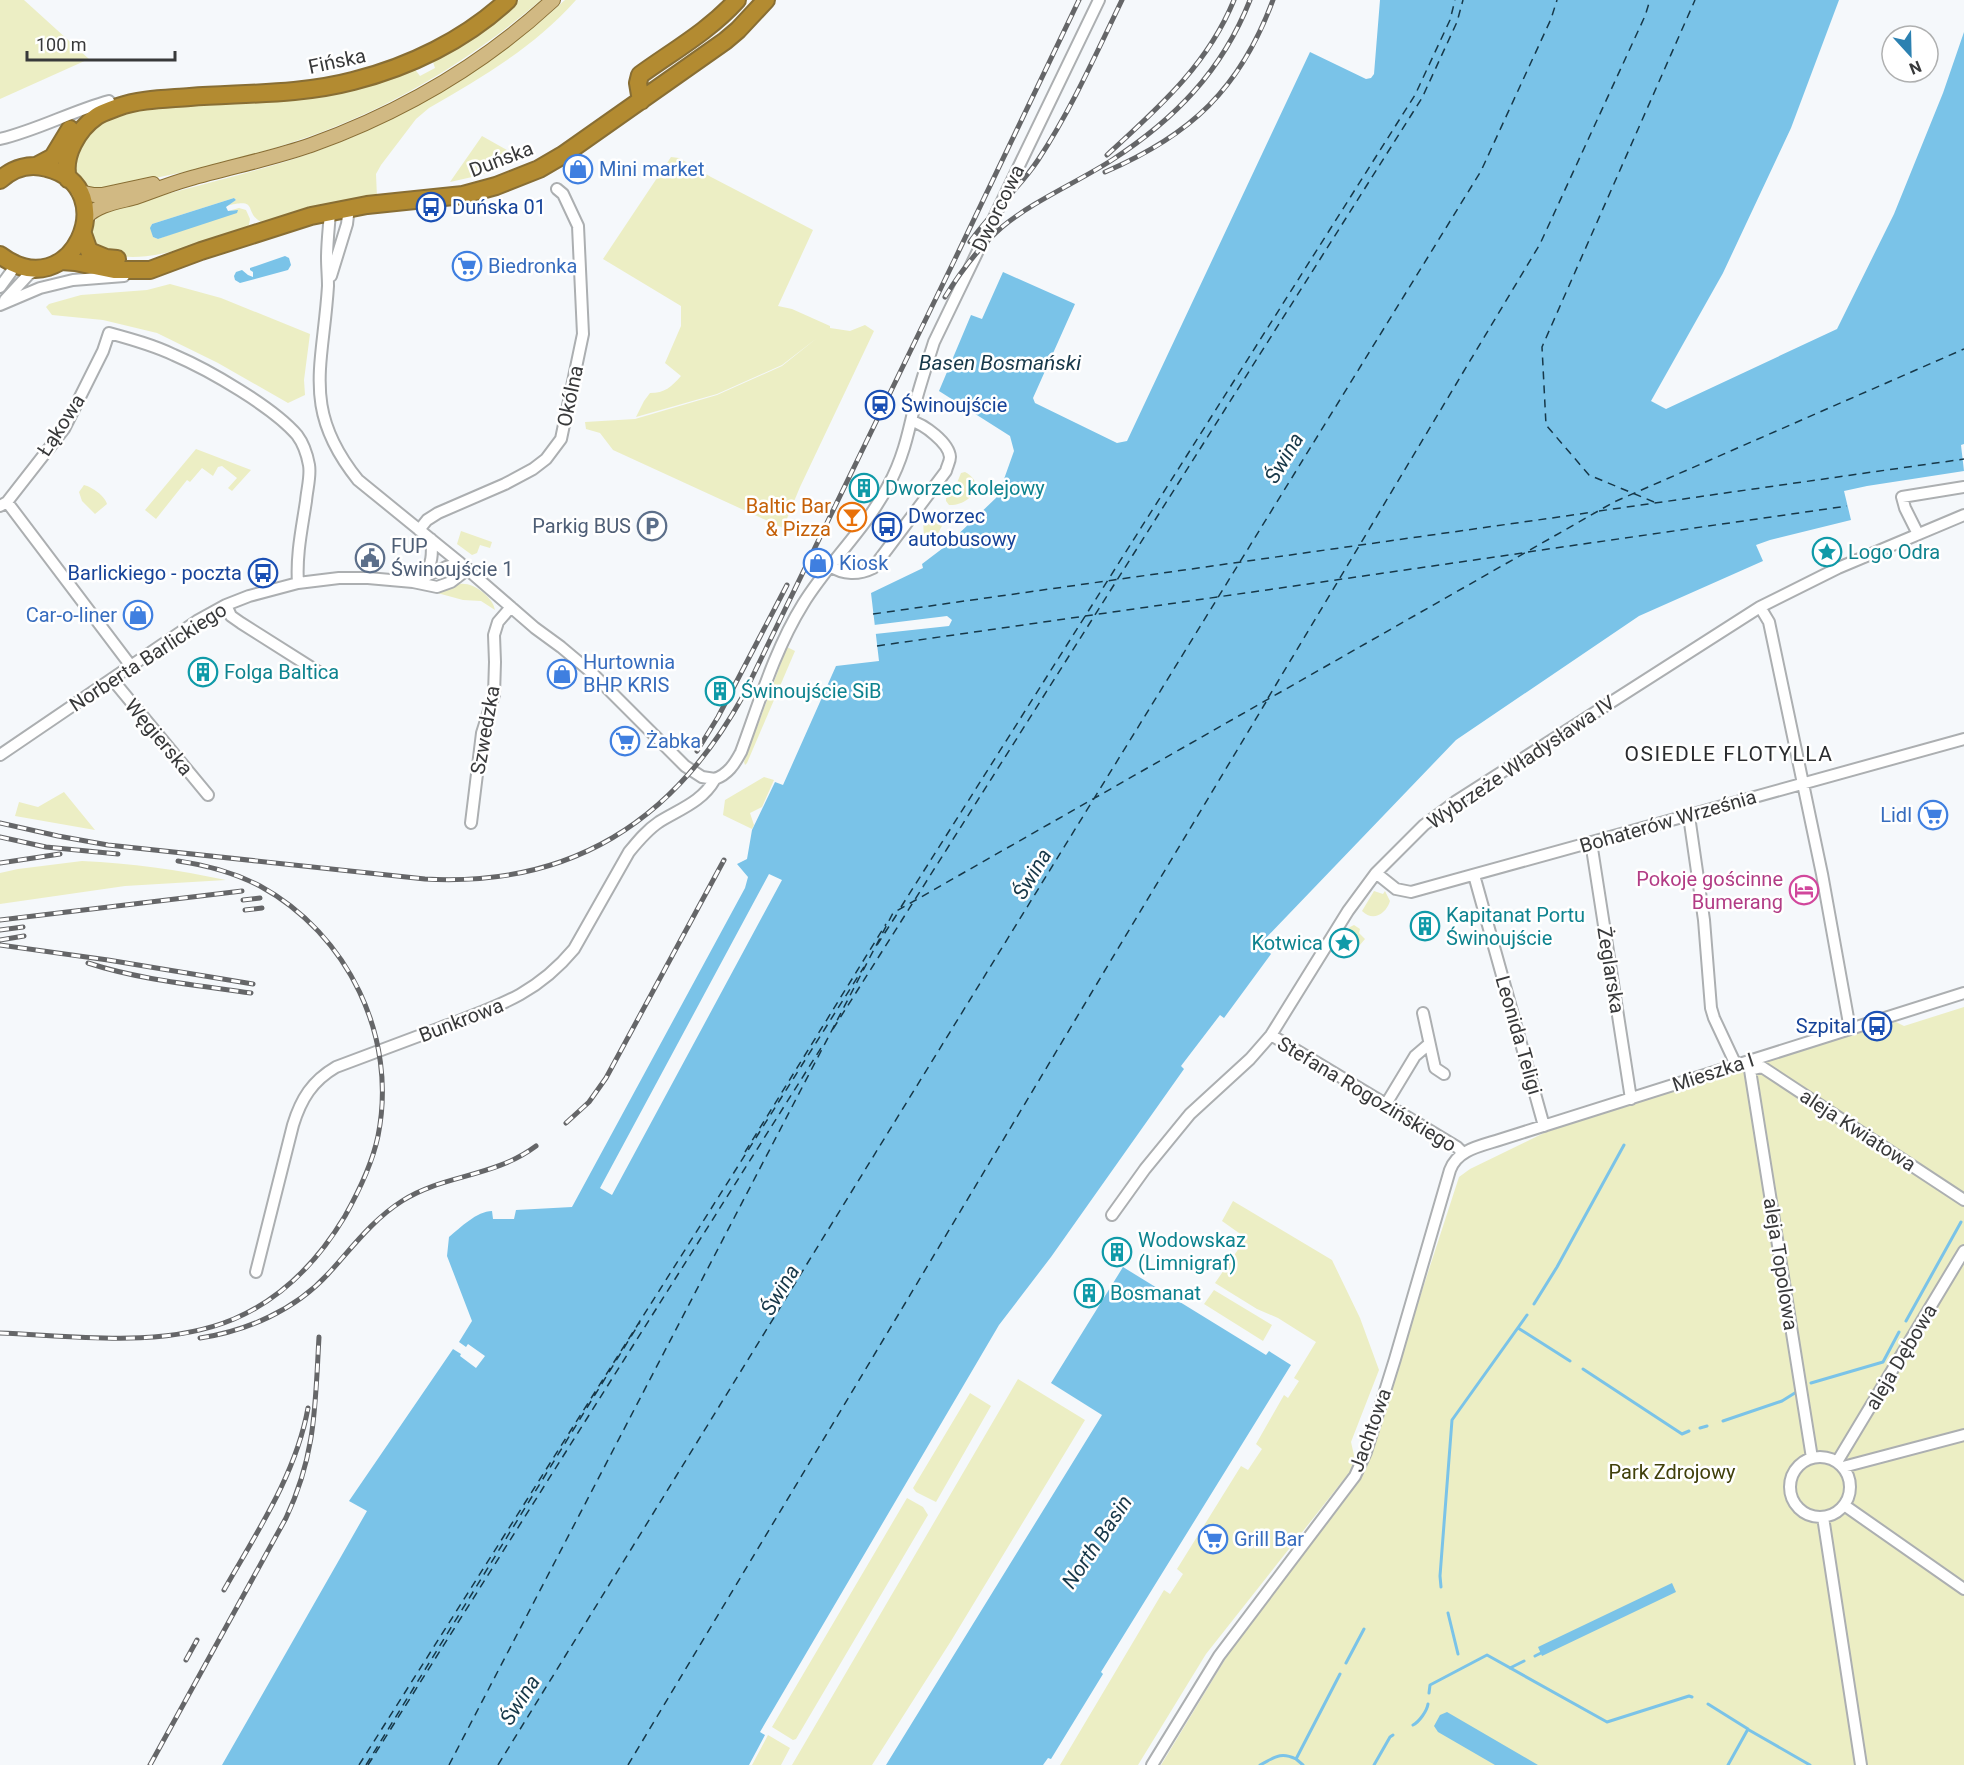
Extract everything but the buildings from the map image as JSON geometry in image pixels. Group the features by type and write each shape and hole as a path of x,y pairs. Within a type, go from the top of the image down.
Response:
{"highway":[{"name":"Fińska","path":"68,179 66,165 72,147 81,133 97,116 120,106 154,100 300,90 371,76 400,66 449,43 476,26 508,0"},
{"path":"641,101 639,75 708,28 737,0"},
{"name":"Duńska","path":"61,261 114,270 150,270 292,222 349,207 463,195 518,179 563,155 641,101 738,30 766,0"},
{"name":"Fińska","path":"36,166 53,157 80,118 109,101 129,98 154,100"},
{"path":"0,180 18,169 36,166 54,170 68,179 79,192 85,209 84,226 74,249 61,261 41,268 23,267 7,260"},
{"name":"Duńska","path":"84,226 89,250 106,258 140,260 201,251"}],"main road":[{"path":"84,226 99,207 188,179 272,157 362,125 420,96 466,68 494,49 553,0"},
{"path":"79,192 102,195 139,186 188,179"}],"street":[{"name":"Dworcowa","path":"715,779 726,773 741,753 783,643 802,606 830,566 862,527 890,484 905,446 934,342 1099,0"},
{"path":"0,139 109,101"},
{"path":"0,168 18,169"},
{"name":"Okólna","path":"419,530 427,519 438,513 533,469 546,459 561,439 583,334 578,226 563,194 557,189"},
{"path":"328,285 347,225 349,207"},
{"path":"330,212 328,285 319,375 322,412 328,430 346,465 358,480 592,673 685,766 702,777 715,779"},
{"path":"0,287 11,273 7,260"},
{"path":"0,304 29,274 41,268"},
{"path":"0,304 40,288 73,280 117,277 150,270"},
{"name":"Łąkowa","path":"4,504 64,429 104,351 109,333 151,345 198,367 260,405 289,427 298,437 306,452 310,467 297,559 298,583"},
{"path":"830,566 836,570 858,573 873,568 946,471 950,460 948,449 927,428 911,421"},
{"path":"1918,534 1904,502 1964,487"},
{"path":"4,504 131,666"},
{"name":"Wybrzeże Władysława IV","path":"1112,1215 1145,1169 1190,1114 1250,1059 1271,1035 1348,911 1376,873 1424,825 1455,802 1760,607 1838,568 1964,515"},
{"path":"418,579 429,568 432,559 431,539"},
{"name":"Norberta Barlickiego","path":"418,579 446,567 464,566"},
{"name":"Norberta Barlickiego","path":"0,754 197,621 226,605 249,596 298,583 349,578 418,579 437,587 451,582 464,566"},
{"path":"226,605 231,616 320,673"},
{"name":"Szwedzka","path":"471,823 482,733 494,694 494,634 498,622 511,606"},
{"path":"1760,607 1768,622 1804,782 1850,1029"},
{"name":"Węgierska","path":"112,679 208,795"},
{"name":"Bohaterów Września","path":"1376,873 1396,889 1406,892 1964,739"},
{"name":"Bunkrowa","path":"256,1272 293,1125 300,1103 312,1086 336,1067 504,1004 531,988 565,960 574,949 629,852 640,839 660,821 696,801 715,779"},
{"path":"1689,816 1704,920 1711,1008 1713,1018 1736,1065"},
{"name":"Żeglarska","path":"1591,842 1631,1099"},
{"name":"Leonida Teligi","path":"1474,875 1544,1126"},
{"name":"Mieszka I","path":"1463,1153 1964,993"},
{"path":"1423,1013 1435,1068 1444,1074"},
{"name":"Stefana Rogozińskiego","path":"1271,1035 1457,1147 1463,1153"},
{"path":"1386,1104 1415,1056 1429,1044"},
{"name":"aleja Kwiatowa","path":"1750,1070 1762,1067 1964,1200"},
{"name":"aleja Topolowa","path":"1750,1070 1812,1458"},
{"name":"Jachtowa","path":"1152,1765 1219,1656 1354,1476 1366,1452 1401,1340 1449,1170 1452,1162 1463,1153"},
{"name":"aleja Dębowa","path":"1840,1465 1964,1251"},
{"path":"1840,1465 1964,1436"},
{"path":"1812,1458 1830,1458 1840,1465 1850,1482 1850,1490 1844,1505 1831,1515 1823,1517 1805,1513 1794,1502 1791,1494 1790,1482 1795,1471 1799,1465 1812,1458"},
{"path":"1844,1505 1964,1589"},
{"path":"1823,1517 1861,1765"}],"green space":[{"path":"0,0 24,0 89,59 0,99"},
{"path":"519,0 541,0 484,45 454,65 392,100 327,130 244,157 120,184 120,186 93,188 88,186 73,170 82,138 114,113 414,68 420,76 435,68 432,59 496,19"},
{"path":"565,0 576,0 543,33 507,60 429,108 416,119 376,174 377,197 261,222 247,204 226,206 236,200 234,198 152,224 153,237 158,239 239,208 246,210 250,219 249,225 243,229 162,254 129,257 115,255 97,248 93,238 93,229 102,212 291,160 366,131 402,114 470,73 503,50"},
{"path":"482,136 523,159 487,173 450,182"},
{"path":"671,157 679,158 813,230 778,306 792,309 830,328 850,331 865,325 874,331 783,528 613,450 600,433 586,429 585,422 635,419 717,395 782,366 817,338 782,365 717,394 636,417 650,393 667,389 681,376 665,363 681,326 681,306 603,259"},
{"path":"170,284 221,298 310,334 304,380 305,395 288,403 218,363 157,333 103,320 52,315 46,307 49,304 81,295 147,290"},
{"path":"196,449 251,470 232,491 228,488 237,478 222,466 218,467 213,476 202,468 190,482 187,480 156,519 145,510"},
{"path":"965,472 972,477 975,483 973,494 963,502 949,505 946,498 955,488 961,473"},
{"path":"84,485 98,492 107,504 95,514 82,501 79,492"},
{"path":"933,515 940,517 944,522 933,543 927,543 924,538 923,520"},
{"path":"461,531 492,542 490,548 480,545 477,553 472,555 457,544"},
{"path":"460,584 471,585 482,591 491,600 495,610 481,601 463,600 430,591 445,590"},
{"path":"787,647 795,651 745,765 744,762"},
{"path":"764,777 774,780 762,807 750,813 754,825 752,829 723,815 725,800"},
{"path":"64,792 95,830 15,816 19,802 38,807"},
{"path":"82,861 118,863 226,880 125,886 0,904 0,873"},
{"path":"1374,891 1383,894 1385,891 1390,901 1382,913 1370,916 1362,911"},
{"path":"1354,925 1360,929 1359,933 1365,939 1348,956 1339,956 1334,953 1350,927"},
{"name":"Park Zdrojowy","path":"1964,1007 1964,1765 1161,1765 1235,1643 1349,1495 1367,1460 1459,1177 1470,1169 1546,1132 1705,1079 1896,1022 1904,1026"},
{"path":"1233,1201 1332,1260 1360,1318 1379,1370 1351,1442 1356,1464 1206,1654 1138,1765 1060,1765 1164,1590 1170,1594 1183,1574 1177,1569 1241,1466 1248,1470 1262,1449 1256,1444 1284,1395 1288,1398 1299,1381 1294,1378 1316,1342 1215,1283 1246,1238 1222,1221"},
{"path":"1214,1290 1272,1325 1263,1341 1204,1304"},
{"path":"1018,1379 1085,1420 951,1641 872,1765 792,1765"},
{"path":"970,1393 991,1406 936,1502 916,1492 913,1488"},
{"path":"907,1498 923,1507 928,1515 796,1739 793,1740 772,1727"},
{"path":"768,1735 790,1748 781,1765 752,1765"}],"water":[{"path":"1380,0 1839,0 1791,128 1723,273 1651,401 1666,409 1837,329 1894,214 1943,93 1964,32 1964,444 1961,445 1964,471 1844,491 1851,520 1756,545 1763,561 1639,616 1456,740 1261,943 1271,954 1224,1018 1220,1015 1181,1066 1184,1069 1051,1257 999,1325 760,1732 765,1735 749,1765 222,1765 367,1511 349,1501 453,1349 476,1368 485,1356 468,1344 466,1347 459,1342 472,1321 447,1256 449,1237 469,1221 486,1212 492,1211 493,1219 514,1219 516,1210 572,1207 745,888 748,877 737,864 747,859 752,830 775,782 783,785 836,666 879,661 871,593 923,568 922,564 947,545 998,496 1014,451 1010,436 939,391 971,315 982,319 1003,272 1075,304 1033,398 1035,403 1117,443 1127,441 1310,52 1366,79 1371,78 1374,74"},
{"path":"234,198 236,200 226,207 228,211 238,210 237,213 158,239 153,237 150,228 152,224"},
{"path":"285,256 289,258 291,265 288,270 240,283 235,280 236,272 242,270 253,277 250,268"},
{"name":"North Basin","path":"1123,1267 1266,1355 1269,1351 1291,1365 1101,1672 1103,1674 1051,1759 1048,1758 1043,1765 886,1765 1102,1415 1051,1383"},
{"path":"1672,1583 1676,1592 1542,1656 1538,1647"},
{"path":"1447,1712 1538,1765 1495,1765 1438,1732 1434,1726 1440,1715"}],"pier":[{"path":"947,616 952,620 949,626 875,634 874,625"},
{"path":"769,874 782,880 612,1195 600,1188"}],"waterway":[{"path":"1534,1304 1624,1145"},
{"path":"1906,1321 1961,1222"},
{"path":"1441,1587 1452,1420 1527,1315"},
{"path":"1518,1328 1570,1361"},
{"path":"1811,1383 1883,1362 1899,1332"},
{"path":"1583,1369 1682,1434 1689,1431"},
{"path":"1723,1421 1782,1401 1798,1391"},
{"path":"1700,1428 1707,1426"},
{"path":"1448,1613 1458,1654"},
{"path":"1346,1663 1364,1629"},
{"path":"1535,1656 1541,1653"},
{"path":"1429,1693 1430,1685 1487,1655 1607,1722 1689,1696 1692,1697"},
{"path":"1510,1668 1524,1661"},
{"path":"1303,1765 1296,1759 1340,1674"},
{"path":"1413,1725 1422,1716 1428,1704"},
{"path":"1708,1704 1748,1729 1728,1765"},
{"path":"1749,1730 1810,1765"},
{"path":"1374,1765 1393,1735"},
{"path":"1260,1765 1281,1756 1296,1759"}],"ferry route":[{"path":"901,907 1415,95 1450,20 1455,0"},
{"path":"833,1029 1422,98 1457,22 1463,0"},
{"path":"498,1765 1481,171 1551,19 1557,0"},
{"path":"1268,698 1540,244 1645,16 1650,0"},
{"path":"1654,502 1589,475 1546,425 1542,347 1695,0"},
{"path":"449,1765 893,913 1614,502 1964,349"},
{"path":"1599,511 1964,459"},
{"path":"1528,552 1847,506"},
{"path":"873,614 1594,512"},
{"path":"877,646 1523,553"},
{"path":"628,1765 1266,702"},
{"path":"877,945 899,911"},
{"path":"745,1152 886,924"},
{"path":"359,1765 864,967"},
{"path":"368,1765 821,1048"},
{"path":"366,1765 640,1322"}],"railway":[{"path":"0,823 108,845 425,879 478,879 526,872 571,858 612,838 650,811 684,779 715,740 743,696 1079,0"},
{"path":"970,242 1030,171 1050,141 1083,82 1122,0"},
{"path":"1107,155 1180,85 1210,45 1234,0"},
{"path":"945,297 971,260 1002,227 1028,208 1112,160 1156,128 1176,110 1211,71 1239,26 1250,0"},
{"path":"1105,172 1136,158 1163,142 1209,106 1245,59 1273,0"},
{"path":"697,751 718,717 787,585"},
{"path":"0,837 46,847 118,854"},
{"path":"0,863 60,854"},
{"path":"566,1123 589,1102 606,1078 724,860"},
{"path":"0,1333 88,1338 148,1337 178,1334 234,1319 284,1289 311,1263 345,1216 369,1167 378,1136 382,1099 380,1062 373,1026 360,992 341,960 318,931 291,906 260,886 220,870 178,861"},
{"path":"0,920 242,891"},
{"path":"243,900 260,898"},
{"path":"245,910 262,908"},
{"path":"0,930 23,927"},
{"path":"0,940 24,936"},
{"path":"0,945 253,984"},
{"path":"88,963 148,978 251,993"},
{"path":"200,1338 252,1324 301,1298 328,1274 371,1226 402,1201 418,1192 503,1164 536,1146"},
{"path":"150,1765 286,1518 296,1495 309,1451 319,1337"},
{"path":"224,1590 285,1479 308,1408"},
{"path":"186,1660 197,1640"}],"place":[{"name":"Mini market","path":"578,169"},
{"name":"Duńska 01","path":"431,207"},
{"name":"Biedronka","path":"467,266"},
{"name":"Świnoujście","path":"880,405"},
{"name":"Dworzec kolejowy","path":"864,488"},
{"name":"Baltic Bar & Pizza","path":"852,517"},
{"name":"Parkig BUS","path":"652,526"},
{"name":"Dworzec autobusowy","path":"887,527"},
{"name":"Logo Odra","path":"1827,552"},
{"name":"FUP Świnoujście 1","path":"370,558"},
{"name":"Kiosk","path":"818,563"},
{"name":"Barlickiego - poczta","path":"263,573"},
{"name":"Car-o-liner","path":"138,615"},
{"name":"Folga Baltica","path":"203,672"},
{"name":"Hurtownia BHP KRIS","path":"562,674"},
{"name":"Świnoujście SiB","path":"720,691"},
{"name":"Żabka","path":"625,741"},
{"name":"Lidl","path":"1933,815"},
{"name":"Pokoje gościnne Bumerang","path":"1804,890"},
{"name":"Kapitanat Portu Świnoujście","path":"1425,926"},
{"name":"Kotwica","path":"1344,943"},
{"name":"Szpital","path":"1877,1026"},
{"name":"Wodowskaz (Limnigraf)","path":"1117,1252"},
{"name":"Bosmanat","path":"1089,1293"},
{"name":"Grill Bar","path":"1213,1539"}],"district":[{"name":"OSIEDLE FLOTYLLA","path":"1729,754"}],"water label":[{"name":"Basen Bosmański","path":"1000,363"},
{"name":"Świna","path":"1284,458"},
{"name":"Świna","path":"1032,874"},
{"name":"Świna","path":"780,1290"},
{"name":"Świna","path":"520,1700"}]}
